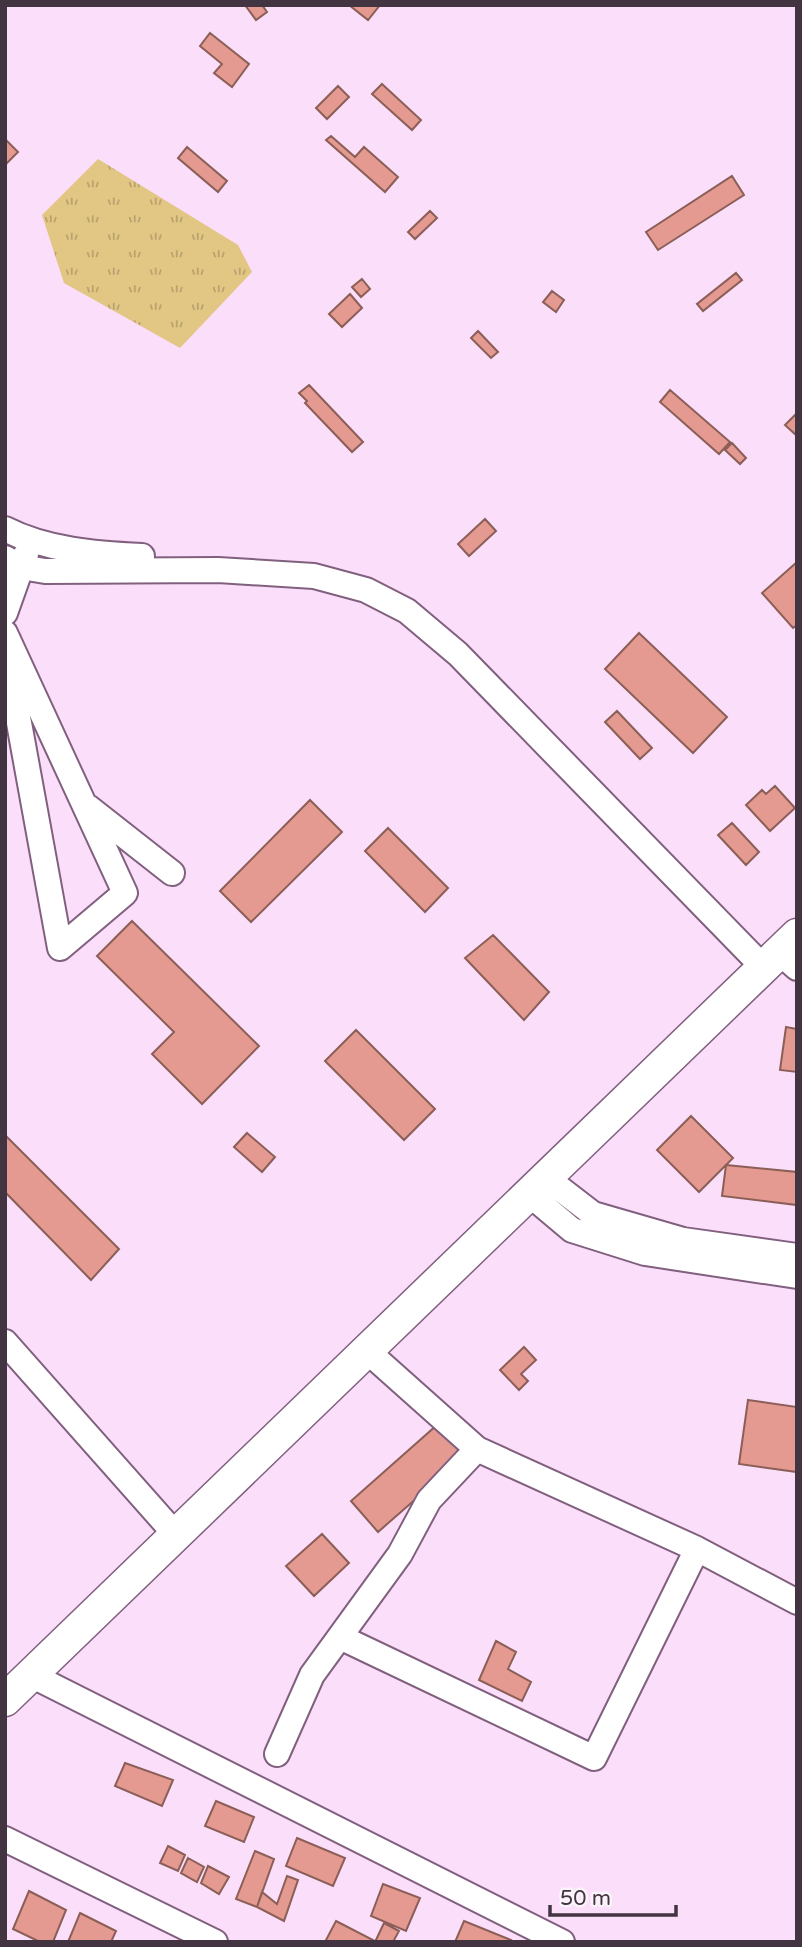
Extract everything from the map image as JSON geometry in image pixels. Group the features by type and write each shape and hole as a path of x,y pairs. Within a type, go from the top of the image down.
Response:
{"main road":[{"path":"5,1700 536,1185 784,956"}],"street":[{"path":"5,529 31,542 114,555 306,561 363,570 408,595 434,618 458,654"},
{"path":"5,613 13,562 31,542"},
{"path":"13,562 45,571 218,570 314,576 376,595 407,611 458,654 784,956"},
{"path":"5,633 125,893 60,948 5,646"},
{"path":"84,805 172,873"},
{"path":"536,1185 593,1214 683,1240 797,1256"},
{"path":"536,1185 572,1230 645,1253 797,1276"},
{"path":"5,1342 176,1535"},
{"path":"366,1350 477,1449 697,1549 797,1602"},
{"path":"277,1754 312,1675 400,1554 429,1500 477,1449"},
{"path":"340,1637 594,1758 697,1549"},
{"path":"32,1675 562,1942"},
{"path":"5,1839 215,1942"}],"green space":[{"path":"98,159 238,245 252,272 180,348 64,283 42,215"}],"building":[{"path":"245,5 262,5 267,12 256,20"},
{"path":"349,5 380,5 368,20"},
{"path":"210,33 249,64 232,87 214,73 222,64 200,46"},
{"path":"382,84 421,120 412,130 372,94"},
{"path":"338,86 349,97 327,119 316,108"},
{"path":"331,136 355,157 364,147 398,177 385,192 326,140"},
{"path":"5,139 18,152 6,164 5,162"},
{"path":"187,147 227,181 218,192 178,158"},
{"path":"732,176 744,195 658,250 646,232"},
{"path":"430,211 437,218 415,239 408,232"},
{"path":"736,273 742,280 703,311 697,304"},
{"path":"362,279 370,289 361,297 352,287"},
{"path":"552,291 564,300 556,312 543,302"},
{"path":"350,294 362,308 342,327 329,314"},
{"path":"478,331 498,352 491,358 471,338"},
{"path":"309,385 363,442 352,452 305,403 307,401 299,393"},
{"path":"670,390 730,442 719,454 660,402"},
{"path":"797,413 797,434 796,435 785,425"},
{"path":"732,443 746,458 740,464 725,450"},
{"path":"485,519 496,531 469,556 458,544"},
{"path":"797,562 797,625 793,628 762,593"},
{"path":"639,633 727,717 693,753 605,669"},
{"path":"617,711 652,748 640,759 605,722"},
{"path":"775,786 795,808 770,831 746,805 762,790 766,794"},
{"path":"310,800 342,832 251,922 220,891"},
{"path":"732,823 759,852 746,865 718,835"},
{"path":"388,828 448,888 425,912 365,851"},
{"path":"132,921 259,1046 202,1104 152,1054 174,1032 97,956"},
{"path":"493,935 549,992 524,1020 465,958"},
{"path":"786,1027 797,1029 797,1072 780,1070"},
{"path":"356,1030 435,1109 404,1140 325,1061"},
{"path":"691,1116 733,1158 699,1192 657,1150"},
{"path":"247,1133 275,1157 262,1172 234,1147"},
{"path":"5,1135 119,1249 91,1280 5,1192"},
{"path":"726,1165 797,1172 797,1205 722,1196"},
{"path":"524,1347 536,1360 521,1374 528,1381 519,1390 500,1370"},
{"path":"748,1400 797,1407 797,1472 739,1464"},
{"path":"437,1425 465,1456 378,1532 351,1501"},
{"path":"322,1534 349,1563 314,1596 286,1566"},
{"path":"496,1641 516,1652 508,1669 531,1682 522,1701 479,1680"},
{"path":"125,1763 173,1780 162,1806 115,1786"},
{"path":"216,1801 254,1817 244,1842 205,1826"},
{"path":"297,1838 345,1858 333,1886 286,1866"},
{"path":"168,1846 185,1855 178,1871 160,1863"},
{"path":"255,1851 274,1859 257,1907 236,1899"},
{"path":"188,1858 204,1867 197,1882 181,1873"},
{"path":"208,1866 229,1877 219,1894 201,1883"},
{"path":"287,1876 298,1880 284,1921 257,1907 262,1892 277,1904"},
{"path":"383,1884 420,1898 406,1931 371,1916"},
{"path":"29,1891 66,1910 53,1942 40,1942 13,1929"},
{"path":"80,1913 116,1931 111,1942 68,1942"},
{"path":"336,1921 375,1941 375,1942 325,1942"},
{"path":"464,1921 511,1940 455,1942"},
{"path":"384,1923 399,1931 393,1942 375,1942"}]}
